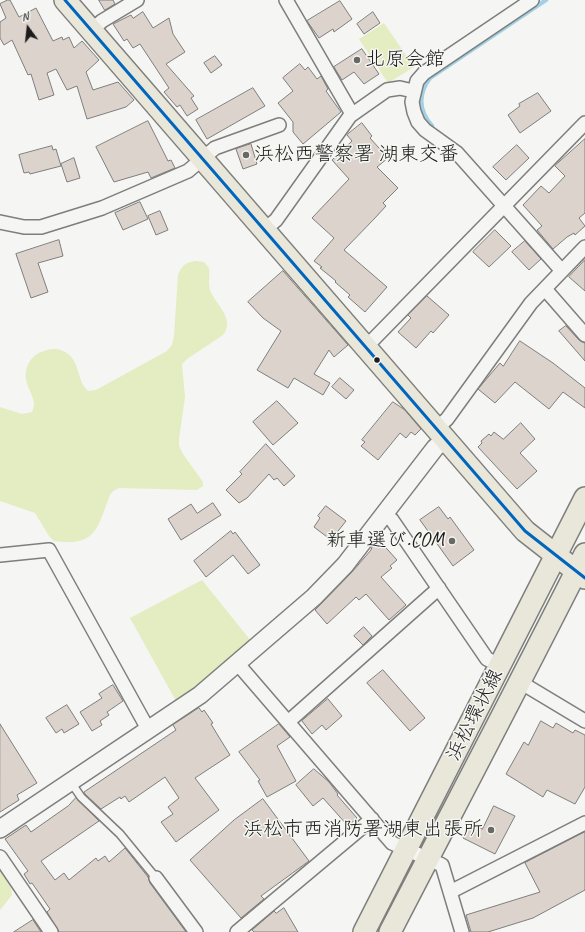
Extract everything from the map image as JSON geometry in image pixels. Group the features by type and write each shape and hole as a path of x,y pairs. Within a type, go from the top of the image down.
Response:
{"main road":[{"path":"64,0 525,531 556,555 582,568"},
{"name":"浜松環状線","path":"364,932 585,498"},
{"name":"浜松環状線","path":"390,932 520,682 582,568"}],"street":[{"path":"91,31 102,21 137,0"},
{"path":"286,0 352,114"},
{"path":"532,0 428,69 417,81 414,91 414,112 418,122 425,130 452,148 562,271"},
{"path":"264,230 276,220 344,122 352,114 387,90 400,88 414,91"},
{"path":"366,347 585,123"},
{"path":"0,222 32,228 66,220 102,208 152,188 188,171 215,148 279,125"},
{"path":"0,829 200,695 331,580 435,448 447,420 524,311 585,247"},
{"path":"545,288 585,336"},
{"path":"384,514 392,520 487,659 500,665"},
{"path":"0,555 49,550 148,729"},
{"path":"288,722 439,588"},
{"path":"237,663 392,843 442,866 462,932"},
{"path":"520,682 585,721"},
{"path":"237,932 372,819"},
{"path":"450,892 585,823"},
{"path":"0,857 51,932"},
{"path":"156,878 196,932"}],"lane":[{"path":"70,781 81,797 120,834 156,878"}],"green space":[{"path":"384,23 414,67 388,83 359,39"},
{"path":"196,261 204,262 209,268 210,290 226,317 227,323 223,335 182,364 185,397 179,446 203,482 203,486 197,490 119,488 113,491 110,495 98,526 87,538 79,541 68,542 54,541 49,536 35,513 0,501 0,407 22,414 32,412 34,403 27,382 26,370 33,358 44,351 56,349 68,354 75,362 84,387 88,391 96,390 167,351 172,345 174,336 178,275 185,265"},
{"path":"202,580 251,641 195,689 176,701 130,618"},
{"path":"0,867 10,882 12,895 0,910"}],"building":[{"path":"10,0 19,17 36,8 53,41 62,37 63,40 69,37 74,48 82,41 99,60 86,72 93,90 118,82 134,100 126,107 87,119 77,86 67,90 56,69 47,73 54,95 39,100 31,74 28,75 12,40 4,45 0,38 0,22 6,18 0,4"},
{"path":"99,0 113,0 115,4 105,10"},
{"path":"340,1 352,19 334,32 333,29 319,38 307,21"},
{"path":"143,12 153,28 169,18 173,34 185,52 166,64 194,96 191,98 198,109 187,116 180,105 177,107 164,92 169,88 140,44 133,48 127,39 124,41 113,24 131,15 133,18"},
{"path":"373,12 380,23 364,34 357,24"},
{"name":"北原会館","path":"362,49 379,74 364,84 354,72 342,80 334,67"},
{"path":"215,56 222,65 211,73 204,63"},
{"path":"300,64 305,70 308,67 317,79 321,76 328,89 326,91 341,112 303,144 293,132 293,122 278,103 293,91 283,78"},
{"path":"253,88 265,106 207,139 196,120"},
{"path":"538,93 551,111 520,133 508,115 520,106 519,104"},
{"path":"148,121 168,161 171,160 175,168 151,178 148,172 114,182 96,147"},
{"path":"362,123 372,136 370,138 388,158 377,167 398,188 383,203 386,206 344,250 387,287 365,312 348,297 350,295 335,282 336,281 320,268 322,267 314,261 334,238 312,218 349,179 332,160 352,141 347,135"},
{"path":"585,139 585,213 579,218 585,226 575,235 574,233 567,237 553,249 537,230 542,226 523,205 541,186 549,193 565,176 555,166"},
{"name":"浜松西警察署 湖東交番","path":"251,144 257,164 243,169 236,149"},
{"path":"517,145 529,158 506,180 493,167"},
{"path":"52,146 53,150 56,149 61,166 30,174 29,172 24,173 19,155"},
{"path":"74,158 80,178 67,182 61,164"},
{"path":"140,202 148,219 123,230 115,213"},
{"path":"160,211 168,230 156,235 148,216"},
{"path":"495,230 511,246 489,267 473,252"},
{"path":"59,240 63,256 38,263 48,292 31,298 16,254"},
{"path":"525,241 541,259 529,270 512,252"},
{"path":"585,260 585,291 569,277"},
{"path":"283,271 348,345 334,357 329,350 314,374 330,383 323,395 294,378 288,388 257,370 281,331 263,318 248,302"},
{"path":"427,296 449,315 433,333 431,331 416,348 398,332 411,318 408,315"},
{"path":"566,326 579,340 585,343 585,361 559,331"},
{"path":"520,341 553,363 585,388 585,408 563,392 549,409 515,382 495,403 478,389 500,363 503,366"},
{"path":"340,378 354,390 346,399 332,387"},
{"path":"277,401 298,423 273,445 253,422"},
{"path":"393,402 405,410 421,429 415,435 411,432 406,438 400,433 378,460 361,446 365,442 362,440"},
{"path":"521,423 535,439 520,453 537,471 517,489 478,447 482,443 481,441 489,434 491,436 494,432 503,439"},
{"path":"266,444 295,476 284,486 277,478 274,480 269,474 247,498 239,503 226,490 242,474 240,472"},
{"path":"213,503 221,515 181,540 168,519 191,504 197,513"},
{"path":"326,506 346,521 331,540 314,527 320,518 318,516"},
{"name":"新車選び.COM","path":"439,507 448,519 450,517 474,550 453,566 420,520"},
{"path":"231,531 233,534 235,532 260,565 248,574 233,555 206,577 194,561"},
{"path":"379,540 397,560 390,566 392,568 381,577 406,605 389,620 366,594 359,600 356,597 327,624 315,610 352,572"},
{"path":"364,627 372,636 363,645 354,636"},
{"path":"383,670 425,718 410,731 367,683"},
{"path":"113,685 123,701 107,712 109,715 100,721 102,725 92,731 80,712 102,698 99,694"},
{"path":"328,699 342,716 326,730 322,725 312,734 302,721"},
{"path":"67,705 79,724 64,733 62,729 56,733 46,718"},
{"path":"199,708 202,712 204,710 213,723 211,724 230,755 195,778 219,810 176,842 161,822 173,814 168,807 179,798 165,777 129,802 125,796 121,799 120,797 101,809 85,794 84,792 176,730 173,725"},
{"path":"541,721 553,728 556,723 573,733 575,730 585,735 585,787 575,804 547,790 543,797 506,774 524,742 528,745"},
{"path":"0,724 37,783 17,795 19,800 0,812"},
{"path":"279,724 290,737 277,746 296,781 267,797 258,781 260,780 239,752"},
{"path":"314,769 329,782 338,794 337,795 357,818 348,826 323,798 313,806 296,785"},
{"path":"76,798 99,821 41,861 55,880 64,873 69,880 96,858 98,861 105,856 109,862 125,848 148,877 150,883 186,932 59,932 47,912 50,909 24,874 28,871 5,839 26,825 31,832 68,806"},
{"path":"263,799 309,861 261,896 264,899 241,918 190,860 234,820"},
{"path":"494,806 515,816 495,854 463,838 471,823 482,829"},
{"path":"585,832 585,890 533,918 488,932 471,932 466,915 540,892 525,863"},
{"path":"284,908 298,932 254,932 252,930 274,911 276,913"},
{"path":"33,920 41,932 14,932"}],"waterway":[{"path":"432,126 424,115 421,103 423,91 430,78 546,0"}],"transit line":[{"path":"65,0 525,531 585,578"}],"place":[{"name":"北原会館","path":"357,60"},
{"name":"浜松西警察署 湖東交番","path":"246,155"},
{"name":"新車選び.COM","path":"452,541"},
{"name":"浜松市西消防署湖東出張所","path":"491,830"}]}
